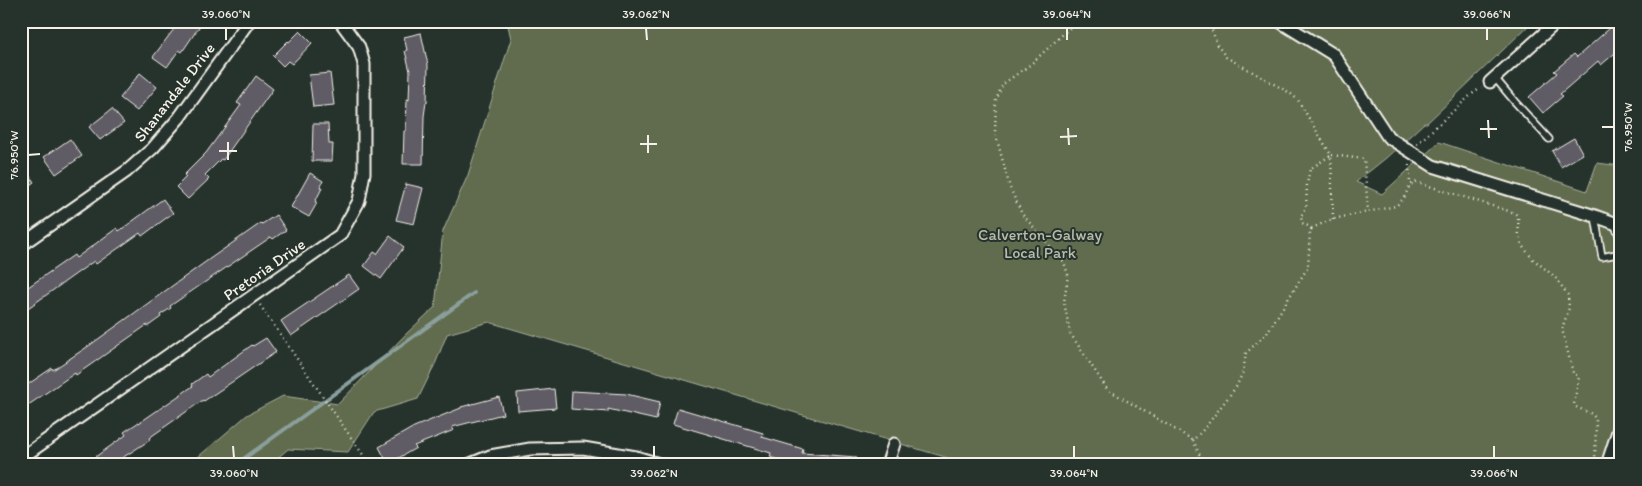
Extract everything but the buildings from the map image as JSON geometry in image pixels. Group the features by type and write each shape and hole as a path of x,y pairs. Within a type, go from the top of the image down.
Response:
{"street":[{"name":"Shanandale Drive","path":"21,245 127,171 153,148 179,118 249,21"},
{"name":"Pretoria Drive","path":"21,458 340,235 359,201 364,173 364,64 359,47 340,21"},
{"path":"1279,21 1334,55 1388,137 1434,166 1595,216 1617,224 1621,232"},
{"path":"1493,80 1558,21"},
{"path":"1607,465 1621,422"},
{"path":"887,465 894,444"},
{"path":"468,465 490,456 530,449 583,448 636,457 662,465"}],"lane":[{"path":"1493,80 1549,139"},
{"path":"1595,216 1602,257 1621,252"}],"path":[{"path":"1077,21 1031,64 1003,84 996,100 995,132 1010,188 1022,214 1064,262 1068,275 1064,302 1070,333 1108,388 1193,440 1204,465"},
{"path":"1208,21 1218,46 1226,57 1290,93 1298,100 1331,154 1333,219"},
{"path":"1193,440 1204,429 1236,387 1243,372 1246,353 1268,333 1308,267 1310,232 1312,228 1333,219 1396,206 1404,198 1410,185 1409,162 1416,145 1472,94 1493,80"},
{"path":"1312,228 1302,223 1301,216 1306,208 1307,184 1310,170 1331,154 1364,159 1368,212"},
{"path":"1410,185 1416,182 1464,196 1514,213 1518,217 1519,237 1523,247 1533,259 1554,277 1568,295 1568,308 1562,329 1573,373 1579,377 1574,404 1576,407 1592,414 1596,419 1594,465"},
{"path":"254,296 370,465"}],"green space":[{"name":"Calverton-Galway Local Park","path":"507,21 1523,21 1529,25 1427,123 1424,123 1386,158 1356,182 1382,194 1439,142 1587,191 1597,163 1621,166 1621,465 972,465 489,322 447,334 418,399 374,412 348,452 288,449 269,465 192,465 191,463 247,415 283,396 338,404 435,307 443,231 468,175 511,39"}],"waterway":[{"path":"235,465 474,293"}]}
